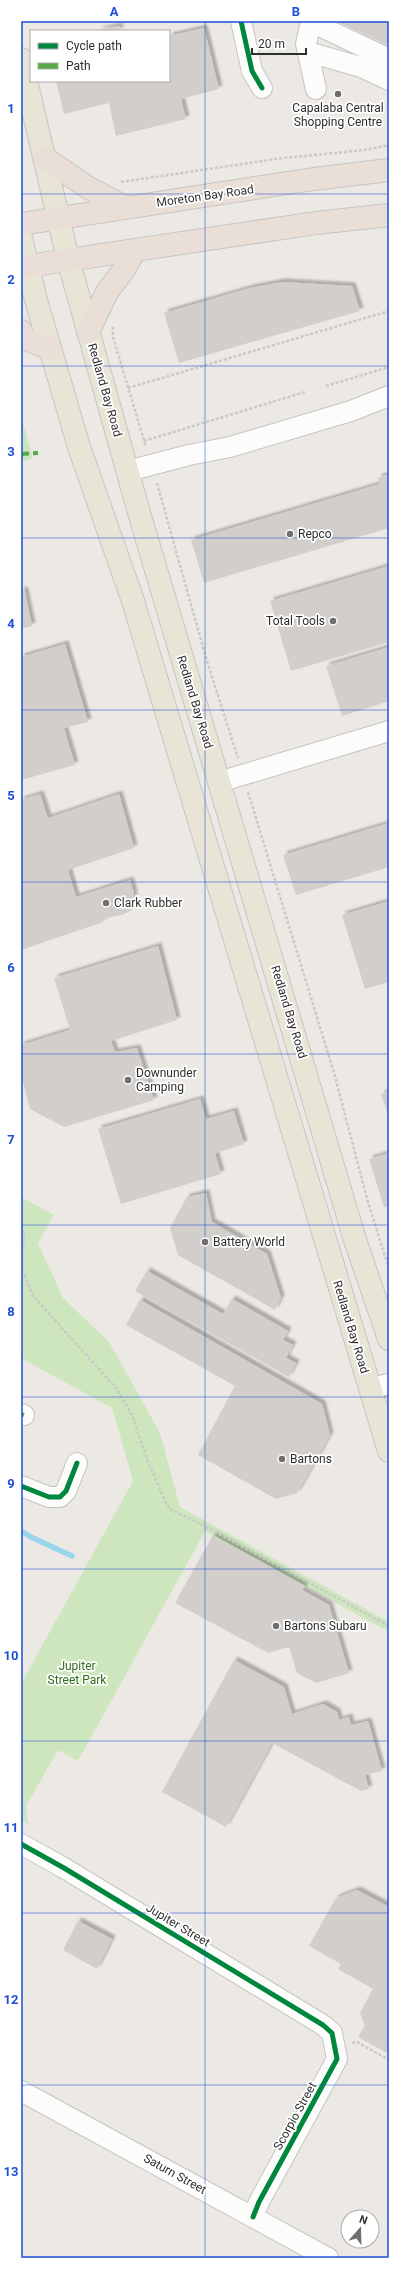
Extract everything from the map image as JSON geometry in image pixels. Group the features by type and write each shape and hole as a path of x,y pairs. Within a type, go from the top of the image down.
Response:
{"highway":[{"path":"45,158 93,190 125,207"},
{"name":"Moreton Bay Road","path":"21,224 125,207 389,170"},
{"path":"25,266 389,215"},
{"path":"88,332 107,292 123,271 135,250"},
{"path":"21,332 24,338 50,349"}],"main road":[{"name":"Redland Bay Road","path":"21,59 68,260 88,332 219,782 356,1240 389,1339"},
{"name":"Redland Bay Road","path":"21,238 25,266 79,447 133,600 190,791 379,1386 389,1451"},
{"path":"190,791 219,782"}],"street":[{"path":"241,21 252,71 262,88"},
{"path":"316,89 306,44 311,22 389,59"},
{"path":"308,52 360,67 389,80"},
{"path":"128,471 230,447 351,411 389,396"},
{"path":"219,782 389,731"},
{"path":"21,1486 49,1496 60,1497 66,1491 77,1463"},
{"name":"Jupiter Street","path":"21,1844 64,1868 323,2025"},
{"name":"Scorpio Street","path":"253,2217 258,2202 337,2059 332,2033 323,2025"},
{"name":"Saturn Street","path":"21,2091 328,2258"}],"path":[{"path":"116,182 283,158 365,150 389,145"},
{"path":"128,388 389,311"},
{"path":"113,324 113,337 152,465 206,658 334,1073 368,1202 389,1269"},
{"path":"326,386 389,367"},
{"path":"144,441 305,392"},
{"path":"21,1226 24,1234 22,1268 33,1296 116,1388 132,1416 148,1462 168,1509 193,1520 389,1626"},
{"path":"335,2048 357,2042 389,2060"}],"green space":[{"path":"21,415 33,459 21,462"},
{"name":"Jupiter Street Park","path":"21,1197 54,1215 38,1243 63,1298 109,1342 160,1433 180,1507 389,1622 389,1632 205,1531 78,1761 58,1750 26,1806 28,1824 21,1821 21,1684 133,1481 112,1408 21,1358"}],"building":[{"path":"336,21 389,21 389,46"},
{"path":"119,26 120,30 99,30"},
{"path":"204,28 219,89 181,99 186,119 116,136 109,103 64,114 56,82 170,82 170,36"},
{"path":"282,282 352,286 360,311 179,363 164,313 250,288"},
{"name":"Repco","path":"389,474 389,528 204,583 191,540 380,484 378,478"},
{"name":"Total Tools","path":"389,566 389,642 291,671 270,601"},
{"path":"21,589 25,592 32,626 21,629"},
{"path":"65,644 88,722 64,728 75,765 21,780 21,657"},
{"path":"389,647 389,701 342,716 326,666"},
{"path":"40,794 48,818 119,794 134,848 68,870 76,897 130,880 134,894 132,909 125,914 102,919 103,922 21,950 21,800"},
{"path":"389,823 389,867 296,895 283,855"},
{"path":"389,901 389,982 365,989 342,915"},
{"path":"158,946 177,1020 111,1041 115,1052 137,1048 154,1100 64,1127 30,1109 23,1082 21,1082 21,1045 70,1030 54,978"},
{"path":"389,1092 389,1118 381,1094"},
{"path":"200,1099 206,1119 234,1111 244,1144 215,1153 221,1174 121,1204 98,1129"},
{"path":"389,1153 389,1206 384,1207 369,1159"},
{"path":"206,1193 212,1222 267,1254 281,1298 275,1310 178,1255 170,1228 187,1197"},
{"path":"147,1271 223,1314 232,1299 288,1331 283,1340 293,1345 286,1358 296,1363 289,1377 135,1291"},
{"path":"140,1300 322,1404 330,1435 297,1493 276,1499 198,1455 235,1386 126,1325"},
{"name":"Bartons Subaru","path":"213,1535 305,1586 302,1590 329,1605 349,1673 316,1683 297,1673 289,1647 268,1653 175,1603"},
{"path":"234,1660 284,1687 292,1714 323,1704 337,1712 339,1720 349,1717 351,1725 368,1721 382,1771 365,1775 369,1789 361,1791 272,1743 226,1827 162,1792"},
{"path":"357,1890 389,1907 389,2054 358,2037 365,2026 360,2013 373,1989 338,1969 341,1964 309,1946 336,1898"},
{"path":"78,1921 112,1939 97,1969 63,1950"}],"waterway":[{"path":"21,1531 72,1556"}],"marked path":[{"path":"21,454 38,453"}],"cycle path":[{"path":"241,21 252,71 262,88"},
{"path":"21,1486 49,1497 60,1497 66,1491 77,1463"},
{"path":"21,1844 64,1868 323,2025 332,2033 337,2059 259,2202 253,2217"}],"place":[{"name":"Capalaba Central Shopping Centre","path":"338,94"},
{"name":"Repco","path":"290,534"},
{"name":"Total Tools","path":"333,621"},
{"name":"Clark Rubber","path":"106,903"},
{"name":"Downunder Camping","path":"128,1080"},
{"name":"Battery World","path":"205,1242"},
{"name":"Bartons","path":"282,1459"},
{"name":"Bartons Subaru","path":"276,1626"}]}
